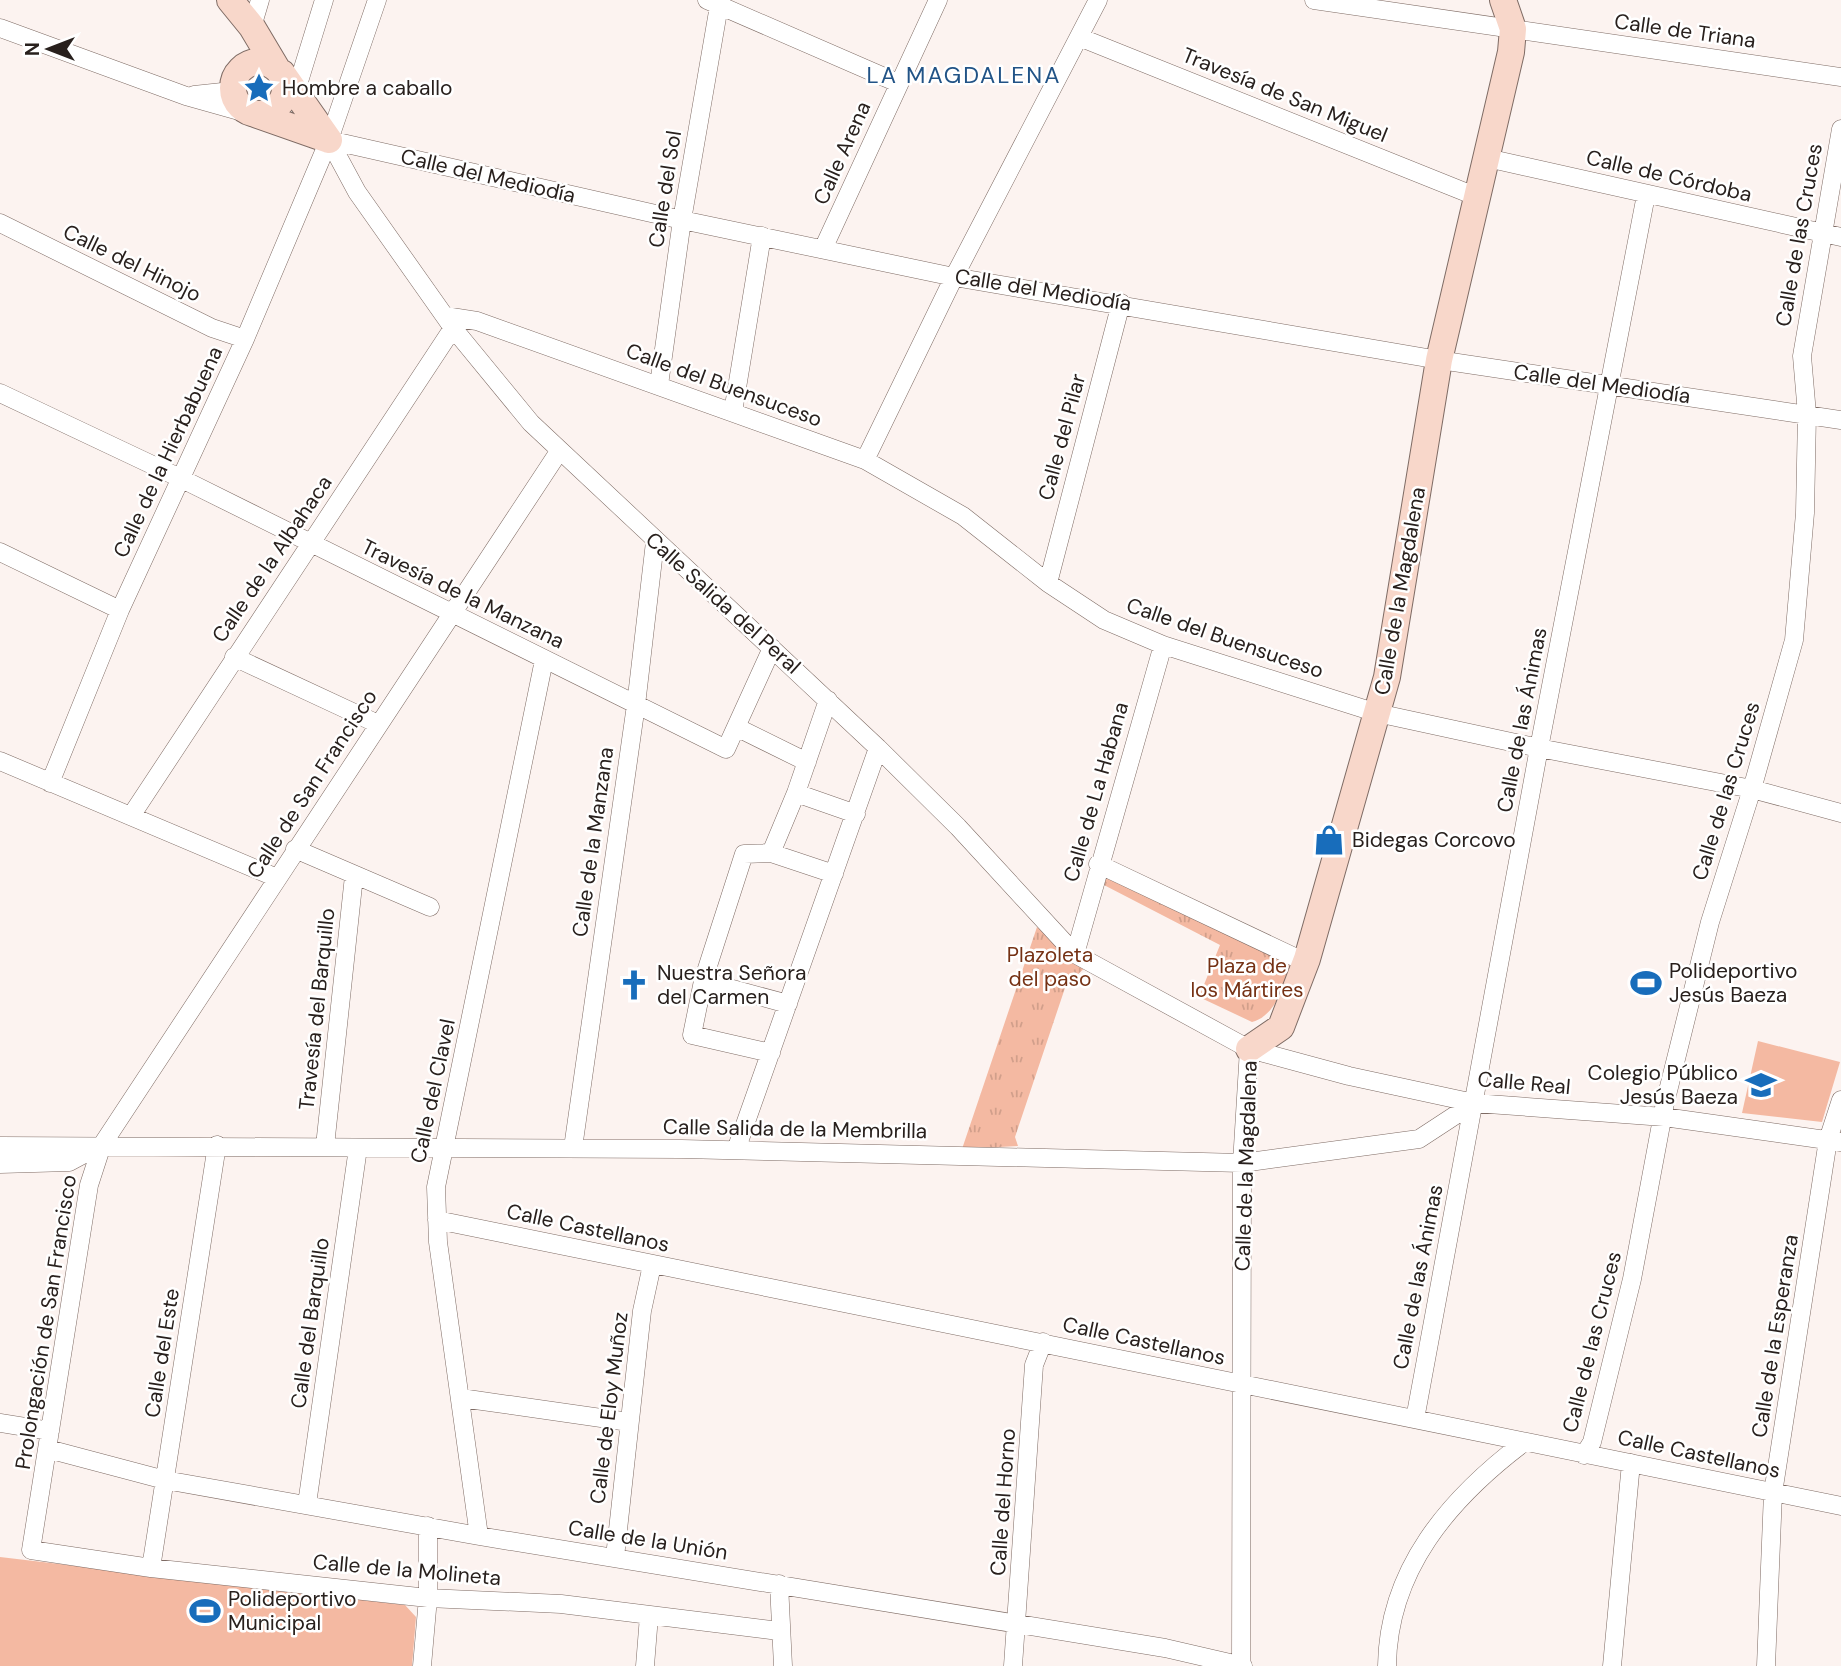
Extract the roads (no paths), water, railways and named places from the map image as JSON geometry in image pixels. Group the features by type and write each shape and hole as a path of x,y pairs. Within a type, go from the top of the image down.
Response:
{"street":[{"path":"284,77 267,62 251,62 235,81 237,105 253,114 267,115 281,104 286,88 284,77 324,0"},
{"name":"Calle de la Hierbabuena","path":"50,783 120,610 245,339 329,140 377,0"},
{"name":"Calle Arena","path":"823,248 938,0"},
{"path":"865,460 954,276 1098,0"},
{"name":"Calle de Triana","path":"1314,0 1841,77"},
{"name":"Calle de la Magdalena","path":"1242,1666 1242,1163 1249,1049 1281,1027 1306,962 1387,677 1438,360 1511,52 1513,29 1503,0"},
{"path":"715,2 898,83"},
{"name":"Calle del Sol","path":"659,385 715,2"},
{"name":"Calle Salida del Peral","path":"246,10 284,77 329,140 357,192 449,322 531,423 878,748 958,827 1075,954 1249,1049"},
{"name":"Calle Salida del Peral","path":"235,81 244,44 246,10"},
{"name":"Calle del Mediodía","path":"0,28 186,96 253,114 329,140 682,220 954,276 1438,360 1841,420"},
{"name":"Travesía de San Miguel","path":"1079,37 1475,196"},
{"name":"Calle del Mediodía","path":"186,96 235,81"},
{"name":"Calle de las Cruces","path":"1584,1455 1592,1442 1632,1279 1664,1117 1710,922 1752,789 1794,640 1805,513 1807,414 1802,356 1820,234 1841,129"},
{"name":"Calle de Córdoba","path":"1486,158 1841,237"},
{"name":"Calle de las Ánimas","path":"1415,1419 1539,748 1646,195"},
{"name":"Calle del Hinojo","path":"0,223 212,328 245,339"},
{"path":"733,412 762,236"},
{"name":"Calle del Pilar","path":"1048,583 1121,303"},
{"name":"Calle del Buensuceso","path":"449,322 477,321 865,460 963,516 1048,583 1104,620 1163,645 1377,713 1539,748 1752,789 1841,813"},
{"name":"Calle de la Albahaca","path":"131,816 310,544 449,322"},
{"name":"Travesía de la Manzana","path":"0,393 180,478 726,749 736,727"},
{"name":"Calle de San Francisco","path":"103,1144 560,450"},
{"name":"Calle de la Manzana","path":"573,1148 636,705 655,542"},
{"path":"0,552 120,610"},
{"name":"Calle de La Habana","path":"1075,954 1098,864 1163,645"},
{"path":"772,648 736,727 807,762"},
{"path":"234,657 378,724"},
{"name":"Calle del Clavel","path":"479,1536 437,1220 436,1187 544,660"},
{"path":"771,853 796,793 828,701"},
{"path":"736,1150 878,748"},
{"path":"0,761 277,878"},
{"path":"796,793 856,814"},
{"path":"295,849 430,907"},
{"path":"771,1053 692,1035 702,981 744,854 771,853 834,874"},
{"path":"1098,864 1306,962"},
{"name":"Travesía del Barquillo","path":"325,1146 354,876"},
{"path":"702,981 788,1004"},
{"name":"Calle Real","path":"1249,1049 1349,1076 1474,1103 1664,1117 1835,1141"},
{"name":"Calle de la Esperanza","path":"1766,1666 1773,1493 1841,1100"},
{"name":"Calle Salida de la Membrilla","path":"0,1146 103,1144 736,1150 1242,1163 1419,1139 1474,1103"},
{"name":"Calle Salida de la Membrilla","path":"0,1164 69,1162 103,1144"},
{"name":"Prolongación de San Francisco","path":"31,1550 89,1185 103,1144"},
{"name":"Calle del Este","path":"151,1568 217,1145"},
{"name":"Calle del Barquillo","path":"307,1504 358,1148"},
{"name":"Calle Castellanos","path":"437,1220 1841,1506"},
{"name":"Calle de Eloy Muñoz","path":"615,1557 642,1311 652,1265"},
{"name":"Calle del Horno","path":"1013,1666 1034,1366 1043,1342"},
{"path":"461,1398 629,1422"},
{"name":"Calle de la Unión","path":"0,1423 165,1480 479,1536 1016,1623 1166,1657 1242,1666"},
{"path":"1387,1666 1387,1640 1395,1604 1405,1575 1425,1541 1450,1509 1522,1443"},
{"path":"1612,1666 1631,1462"},
{"path":"422,1666 428,1598 428,1527"},
{"name":"Calle de la Molineta","path":"31,1550 151,1568 428,1598 561,1605 779,1631"},
{"path":"779,1584 779,1631 783,1666"},
{"path":"645,1666 649,1616"}],"place":[{"name":"Hombre a caballo","path":"259,88"},
{"name":"Bidegas Corcovo","path":"1329,840"},
{"name":"Polideportivo Jesús Baeza","path":"1646,983"},
{"name":"Nuestra Señora del Carmen","path":"634,985"},
{"name":"Colegio Público Jesús Baeza","path":"1761,1085"},
{"name":"Polideportivo Municipal","path":"205,1611"}],"district":[{"name":"LA MAGDALENA","path":"964,75"}],"park label":[{"name":"Plazoleta del paso","path":"1050,967"},
{"name":"Plaza de los Mártires","path":"1247,978"}]}
